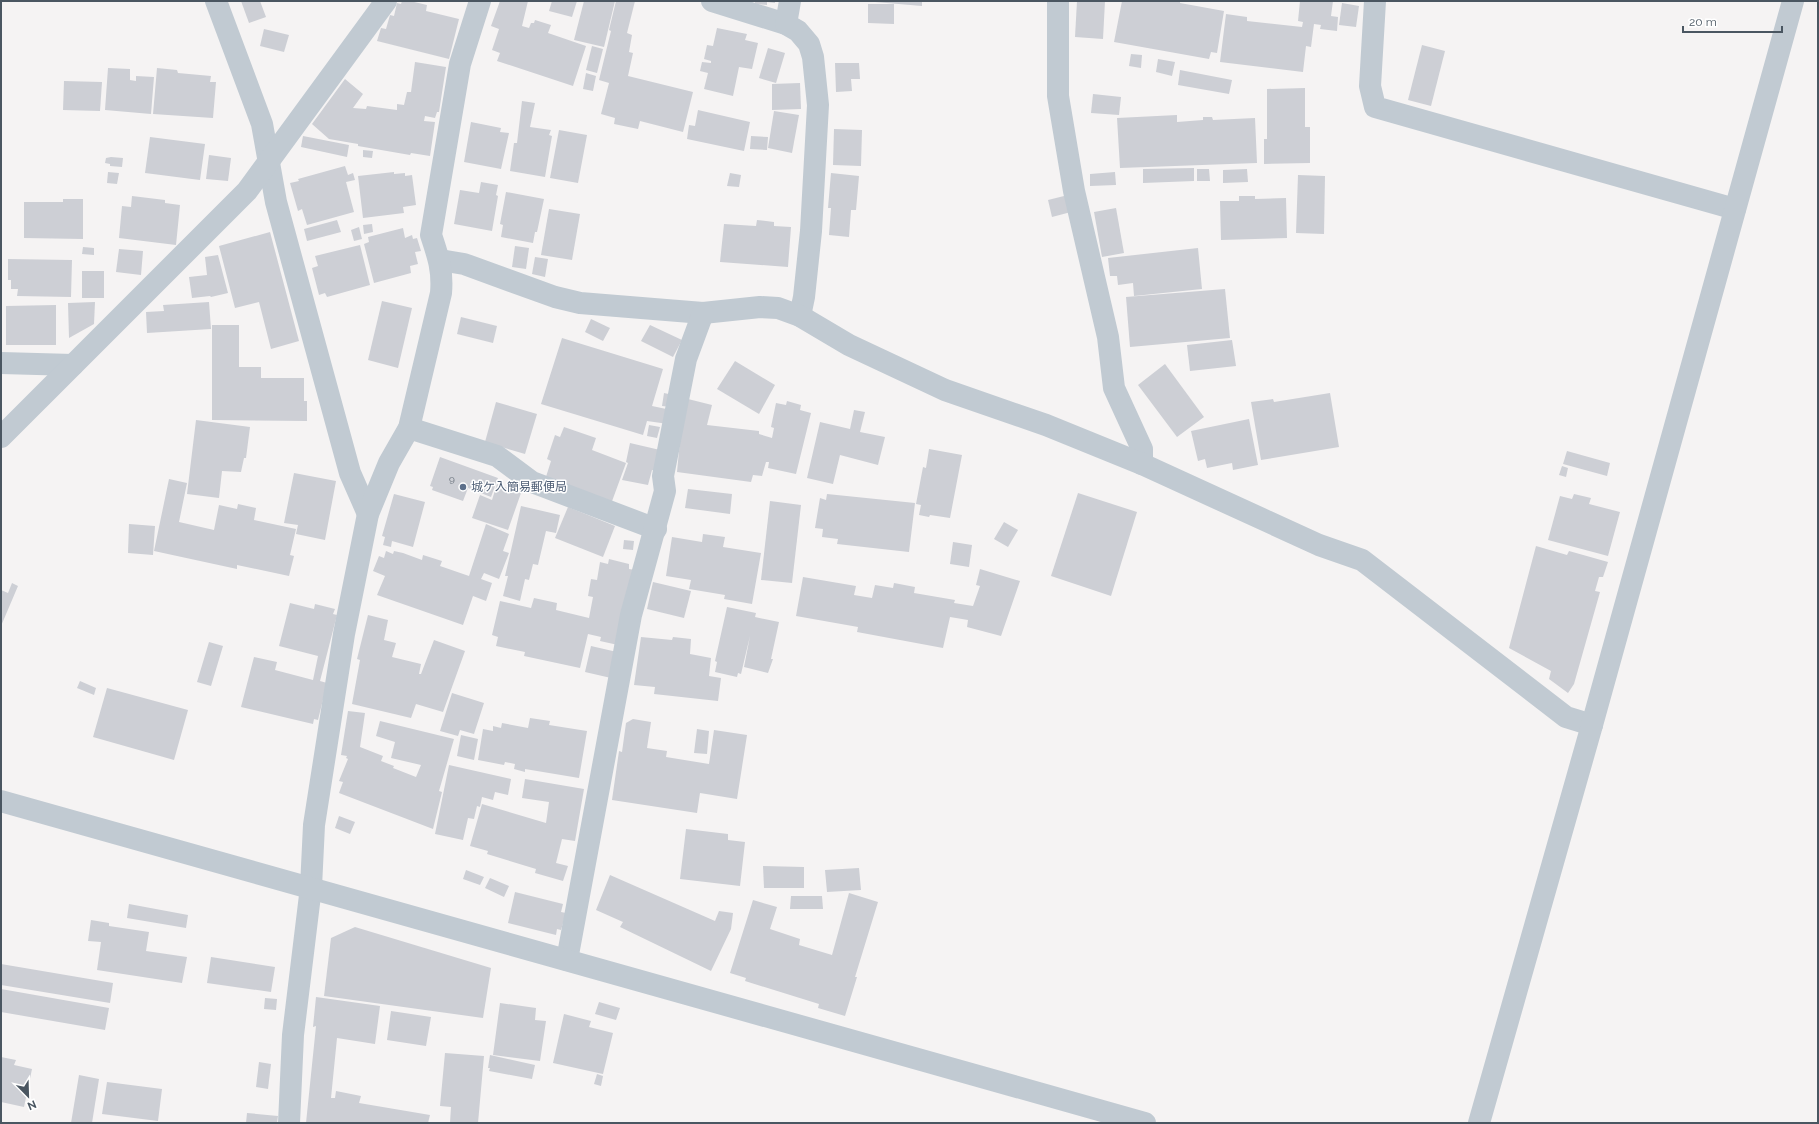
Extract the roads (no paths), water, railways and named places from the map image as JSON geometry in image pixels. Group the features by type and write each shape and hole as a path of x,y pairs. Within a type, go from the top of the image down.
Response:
{"street":[{"path":"216,1 262,124 276,202 350,473 368,514"},
{"path":"1,437 247,191 386,1"},
{"path":"289,1123 293,1035 311,887 314,825 344,634 368,514 388,462 409,428 441,293 443,276 440,260 431,235 460,64 480,1"},
{"path":"712,1 786,24 798,31 809,44 813,57 818,105 811,231 804,298 800,316"},
{"path":"786,24 790,1"},
{"path":"1058,1 1058,96 1074,191 1108,337 1114,388 1142,449 1142,464"},
{"path":"1375,1 1370,86 1375,107 1735,209"},
{"path":"1479,1123 1592,725 1793,1"},
{"path":"440,260 464,264 555,298 580,303 703,314 760,307 778,308 800,316 849,345 945,390 1046,425 1142,464 1319,545 1362,560 1566,717 1592,725"},
{"path":"567,960 631,615 656,529 665,491 664,476 686,359 703,314"},
{"path":"1,363 73,365"},
{"path":"409,428 497,456 532,482 656,529"},
{"path":"1,801 311,887 1145,1123"}],"place":[{"name":"城ケ入簡易郵便局","path":"463,487"}]}
